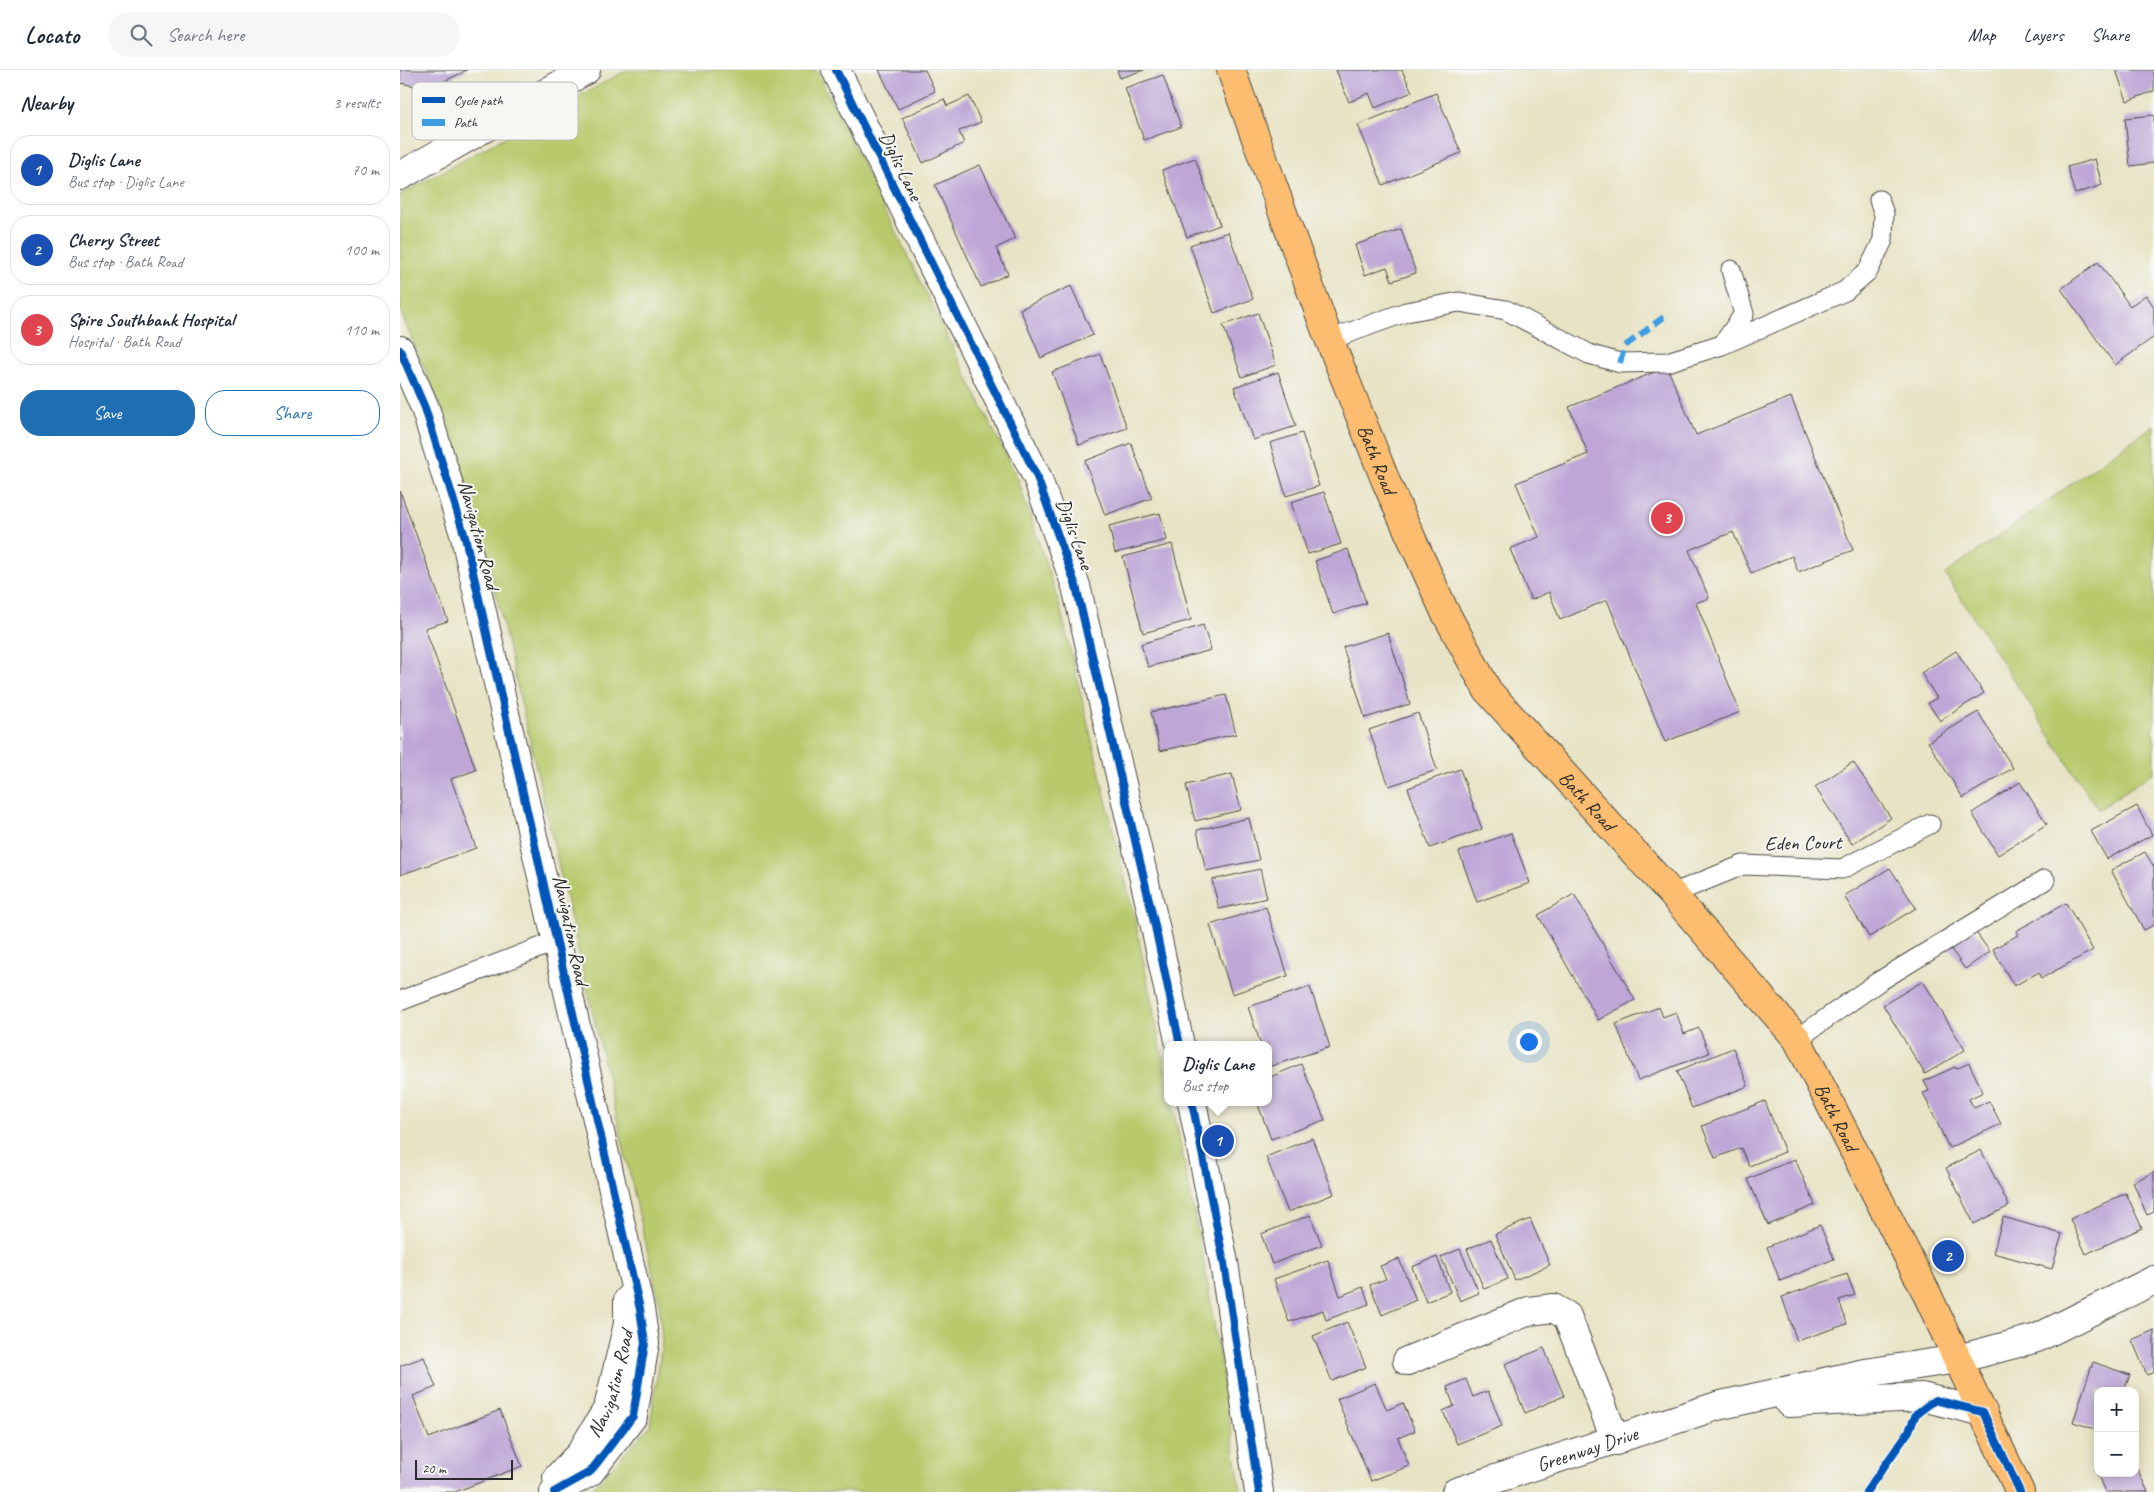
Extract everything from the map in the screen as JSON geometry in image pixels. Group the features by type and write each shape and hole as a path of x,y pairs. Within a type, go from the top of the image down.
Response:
{"main road":[{"name":"Bath Road","path":"1231,70 1329,340 1387,484 1444,610 1488,691 1672,894 1797,1039 1958,1359 2020,1492"}],"street":[{"path":"565,82 586,70"},
{"name":"Diglis Lane","path":"836,70 1037,477 1076,586 1156,926 1179,1041"},
{"path":"400,176 463,140"},
{"name":"Navigation Road","path":"400,350 426,408 465,537 629,1256 645,1344 633,1416 590,1472 554,1492"},
{"path":"1193,1106 1224,1263 1259,1492"},
{"name":"Navigation Road","path":"544,1492 580,1454 608,1408 628,1324 629,1256"},
{"name":"Greenway Drive","path":"1456,1492 1616,1441 1717,1406 1865,1374 1958,1359 2044,1335 2154,1280"},
{"path":"1407,1362 1529,1311 1553,1308 1567,1316 1616,1441"},
{"name":"Greenway Drive","path":"1717,1406 1922,1397 1983,1412"}],"lane":[{"path":"1329,340 1406,312 1459,302 1506,310 1589,354 1620,363 1668,362 1722,345 1845,290 1868,271 1883,240 1884,214 1879,200"},
{"path":"1722,345 1744,314 1731,270"},
{"name":"Eden Court","path":"1672,894 1744,865 1842,869 1930,824"},
{"path":"1797,1039 1878,982 2045,880"},
{"path":"400,1000 557,942"}],"green space":[{"path":"627,70 816,70 1018,480 1059,603 1136,925 1164,1064 1164,1106 1173,1106 1205,1268 1241,1492 589,1492 650,1426 662,1343 659,1301 491,572 452,434 400,311 400,195 500,140 578,140 578,97"},
{"path":"2154,425 2154,772 2098,810 1945,574"}],"building":[{"path":"400,70 467,70 443,82 412,82 412,85 400,83"},
{"path":"879,70 925,70 935,91 898,109"},
{"path":"1117,70 1144,70 1120,78"},
{"path":"1336,70 1402,70 1412,92 1375,108 1369,93 1349,102"},
{"path":"2116,70 2154,70 2154,91 2127,101"},
{"path":"1163,75 1181,127 1144,140 1125,88"},
{"path":"1436,93 1461,153 1383,185 1358,125"},
{"path":"969,96 981,122 959,131 964,143 923,163 902,118 944,99 947,106"},
{"path":"2154,115 2154,163 2130,166 2125,118"},
{"path":"1195,158 1220,225 1187,237 1162,170"},
{"path":"2095,159 2102,185 2075,194 2067,167"},
{"path":"980,165 1015,239 996,248 1008,274 981,287 935,185"},
{"path":"1401,229 1416,273 1392,281 1387,267 1365,275 1355,245"},
{"path":"1228,232 1253,299 1214,313 1190,245"},
{"path":"2098,262 2130,306 2146,295 2154,307 2154,337 2115,365 2061,289"},
{"path":"1071,286 1093,335 1041,358 1020,309"},
{"path":"1258,313 1276,365 1242,377 1223,325"},
{"path":"1100,354 1127,428 1079,445 1052,372"},
{"path":"1667,367 1696,435 1791,397 1853,550 1798,572 1792,556 1751,573 1733,532 1689,550 1709,598 1696,603 1740,712 1665,742 1607,600 1560,620 1549,592 1531,600 1510,549 1539,537 1516,483 1588,454 1569,407"},
{"path":"1278,372 1296,426 1253,440 1234,387"},
{"path":"1302,433 1319,486 1286,496 1270,443"},
{"path":"1131,443 1152,498 1105,515 1085,461"},
{"path":"400,491 448,621 425,628 476,770 451,779 476,848 400,875"},
{"path":"1324,492 1341,544 1308,554 1291,502"},
{"path":"1160,513 1167,540 1115,553 1109,526"},
{"path":"1172,544 1191,620 1143,633 1123,557"},
{"path":"1348,549 1366,603 1333,614 1315,561"},
{"path":"1203,625 1211,650 1148,667 1141,644"},
{"path":"1388,633 1410,704 1365,718 1343,647"},
{"path":"1956,651 1984,693 1940,721 1928,703 1937,698 1921,673"},
{"path":"1226,695 1236,734 1160,751 1151,712"},
{"path":"1978,712 2013,768 1963,798 1928,742"},
{"path":"1418,713 1437,770 1389,786 1369,730"},
{"path":"1853,762 1891,818 1852,844 1815,787"},
{"path":"1460,769 1482,829 1430,848 1408,788"},
{"path":"1232,774 1241,810 1195,821 1186,785"},
{"path":"2020,782 2047,824 1998,855 1972,813"},
{"path":"2137,806 2152,835 2107,859 2091,831"},
{"path":"1249,818 1259,860 1206,871 1197,830"},
{"path":"1511,833 1530,883 1477,902 1459,852"},
{"path":"2145,852 2154,867 2154,925 2144,930 2111,870"},
{"path":"1890,868 1916,908 1869,937 1844,896"},
{"path":"1260,869 1267,898 1219,909 1212,880"},
{"path":"1574,894 1635,1000 1598,1020 1538,915"},
{"path":"2066,903 2093,950 2042,978 2039,972 2014,986 1993,949 2018,935 2016,931"},
{"path":"1266,907 1288,976 1232,994 1210,925"},
{"path":"1973,928 1990,952 1965,969 1948,945"},
{"path":"1923,981 1965,1050 1925,1074 1883,1005"},
{"path":"1310,987 1330,1047 1272,1066 1272,1041 1260,1041 1248,1007"},
{"path":"1659,1007 1663,1017 1676,1012 1684,1034 1699,1028 1709,1053 1638,1080 1616,1024"},
{"path":"1733,1048 1748,1086 1692,1108 1677,1071"},
{"path":"1969,1063 1983,1092 1969,1099 1974,1108 1989,1101 2001,1124 1949,1148 1923,1093 1929,1091 1924,1081"},
{"path":"1301,1064 1325,1120 1271,1139 1259,1106 1272,1106 1272,1076"},
{"path":"1765,1101 1785,1152 1749,1166 1741,1148 1715,1158 1702,1126"},
{"path":"1312,1138 1334,1194 1288,1212 1266,1157"},
{"path":"1981,1150 2009,1206 1974,1224 1946,1168"},
{"path":"1795,1159 1815,1205 1768,1225 1748,1179"},
{"path":"2154,1172 2154,1212 2147,1215 2133,1182"},
{"path":"2126,1193 2142,1228 2086,1254 2070,1219"},
{"path":"1310,1215 1322,1245 1272,1264 1261,1234"},
{"path":"2003,1217 2062,1234 2052,1269 1993,1253"},
{"path":"1530,1219 1550,1265 1515,1280 1495,1234"},
{"path":"1820,1225 1834,1259 1780,1281 1767,1247"},
{"path":"1491,1239 1508,1279 1484,1289 1467,1249"},
{"path":"1460,1249 1479,1293 1460,1301 1441,1257"},
{"path":"1437,1257 1450,1292 1426,1302 1412,1267"},
{"path":"1399,1259 1416,1300 1382,1315 1370,1285 1386,1279 1380,1266"},
{"path":"1328,1260 1340,1296 1363,1287 1369,1304 1326,1320 1323,1310 1289,1322 1274,1279"},
{"path":"1847,1274 1855,1295 1839,1300 1847,1324 1797,1341 1782,1297"},
{"path":"1347,1322 1366,1367 1332,1381 1313,1336"},
{"path":"2154,1330 2154,1372 2147,1375 2132,1340"},
{"path":"1544,1348 1564,1396 1525,1413 1505,1364"},
{"path":"424,1357 436,1387 413,1396 429,1438 500,1410 522,1466 455,1492 400,1492 400,1366"},
{"path":"2093,1362 2130,1375 2126,1387 2094,1387 2094,1429 2073,1422"},
{"path":"1466,1379 1473,1397 1488,1391 1502,1426 1457,1444 1443,1411 1454,1406 1447,1387"},
{"path":"1375,1383 1387,1410 1403,1403 1415,1431 1398,1438 1409,1466 1371,1481 1337,1399"},
{"path":"2139,1473 2148,1492 2105,1492 2098,1477 2139,1477"}],"marked path":[{"path":"1620,363 1625,346 1665,316"}],"cycle path":[{"path":"836,70 1037,477 1076,586 1155,926 1179,1041"},
{"path":"400,350 425,408 465,537 640,1309 645,1343 633,1416 590,1472 554,1492"},
{"path":"1193,1106 1224,1263 1259,1492"},
{"path":"1866,1492 1909,1431 1916,1414 1935,1400 1983,1412 2020,1492"}],"place":[{"name":"Spire Southbank Hospital","path":"1667,518"},
{"name":"Diglis Lane","path":"1218,1141"},
{"name":"Cherry Street","path":"1948,1256"}]}
